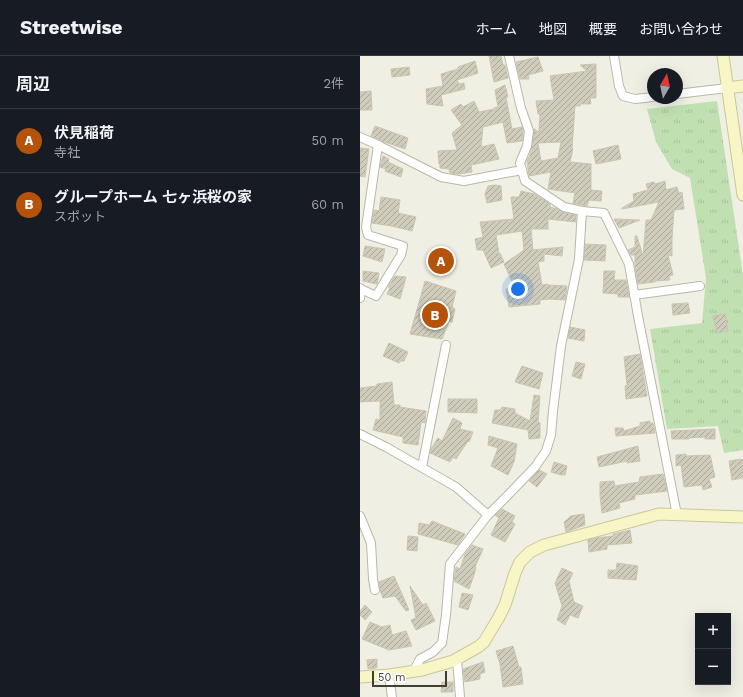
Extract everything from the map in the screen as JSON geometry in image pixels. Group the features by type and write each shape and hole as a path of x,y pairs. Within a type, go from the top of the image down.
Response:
{"street":[{"path":"509,56 521,108 529,131 527,146 520,163 525,181 564,207 582,211 604,213 629,264 677,515"},
{"path":"614,56 619,86 624,96 635,99 647,98"},
{"path":"723,56 743,195"},
{"path":"683,93 743,86"},
{"path":"360,137 441,177 464,181 522,170"},
{"path":"360,292 376,296 401,254 403,246 368,235 366,227 378,145"},
{"path":"413,672 420,659 433,652 442,643 450,564 488,514 535,467 546,451 551,435 561,346 579,258 582,211"},
{"path":"634,295 700,286"},
{"path":"422,467 446,345"},
{"path":"360,434 456,487 488,514"},
{"path":"360,677 413,672 453,661 478,647 484,642 505,605 520,562 530,552 544,545 659,514 743,517"},
{"path":"360,516 371,543 375,590"},
{"path":"457,659 460,697"},
{"path":"389,675 392,697"}],"green space":[{"path":"717,101 743,275 743,450 724,453 718,426 667,429 650,329 702,323 706,278 690,178 672,169 656,142 647,109"}],"building":[{"path":"489,56 501,56 508,78 494,82"},
{"path":"538,57 543,71 528,75 529,79 520,79 516,62"},
{"path":"475,61 478,73 457,80 459,84 464,83 465,89 441,95 443,106 427,104 426,89 443,86 441,74 458,69 458,67"},
{"path":"596,64 596,98 590,98 591,104 581,104 580,106 575,106 573,149 570,162 591,164 591,190 602,191 601,201 589,200 587,206 573,203 575,193 548,189 551,172 529,176 527,161 532,147 534,129 539,131 540,114 538,114 536,101 554,100 550,76 587,71 580,65","holes":["561,142 558,158 541,161 538,143"]},
{"path":"409,67 410,75 392,77 391,69"},
{"path":"505,85 512,129 522,127 522,141 507,143 503,122 483,127 481,147 494,144 499,159 471,165 472,172 458,174 450,173 449,169 440,168 438,151 457,150 452,133 462,125 451,110 461,104 463,107 474,101 479,112 494,109 498,107 495,90"},
{"path":"371,91 372,110 360,110 360,92"},
{"path":"375,126 408,138 405,149 371,136"},
{"path":"618,145 621,159 596,164 593,151"},
{"path":"360,148 369,149 365,177 360,176"},
{"path":"383,156 389,159 388,162 403,169 401,177 385,171 386,169 380,167"},
{"path":"665,181 666,190 677,187 679,193 682,192 684,209 674,210 672,256 668,255 673,275 669,276 670,280 638,284 635,255 631,255 628,250 635,247 635,236 637,236 643,256 646,220 651,220 659,202 622,208 634,201 633,194 648,190 646,184 654,182 655,184"},
{"path":"488,186 501,186 502,200 487,203 485,194"},
{"path":"521,191 534,194 550,204 550,207 576,215 576,222 548,219 548,229 531,229 533,250 563,247 562,256 544,254 544,261 538,262 542,285 548,284 567,286 565,300 540,300 540,304 509,307 506,289 515,288 504,264 524,250 522,231 496,235 499,254 500,253 504,262 491,268 483,250 477,250 475,239 483,237 480,222 514,219 511,197 519,197"},
{"path":"381,197 400,200 398,213 416,217 412,231 372,223 374,210 379,211"},
{"path":"614,219 640,220 619,228"},
{"path":"585,244 606,245 605,261 584,260"},
{"path":"365,246 385,249 382,262 363,256"},
{"path":"363,271 379,273 377,284 363,281"},
{"path":"604,271 615,271 614,280 626,280 629,297 618,297 618,294 603,293"},
{"path":"395,276 406,277 400,299 387,294 390,288 388,287"},
{"path":"425,281 456,291 452,307 455,309 452,322 449,321 442,339 410,334"},
{"path":"688,303 690,313 673,315 672,304"},
{"path":"725,314 728,331 717,333 713,316"},
{"path":"570,327 585,330 584,341 568,338"},
{"path":"389,343 408,352 404,361 399,363 383,356"},
{"path":"640,354 647,396 626,399 625,386 627,385 624,357"},
{"path":"576,362 585,364 581,379 572,376"},
{"path":"522,366 543,373 539,389 515,382"},
{"path":"392,382 394,405 426,411 425,423 421,422 418,445 403,443 403,437 373,430 376,419 380,420 380,401 360,402 360,388"},
{"path":"534,395 540,396 538,422 540,423 540,438 529,439 528,430 492,423 495,410 500,410 502,407 515,409 515,413 530,421"},
{"path":"448,399 477,399 477,413 448,412"},
{"path":"453,418 462,423 460,429 473,432 469,442 468,441 456,459 453,457 450,462 430,453 438,438 442,441"},
{"path":"650,421 650,423 653,423 655,433 616,436 615,428 623,428 624,431 640,426 640,423"},
{"path":"715,429 715,439 705,439 705,437 672,439 671,431"},
{"path":"489,436 517,444 514,462 508,475 491,466 498,448 488,445"},
{"path":"638,446 640,461 627,463 627,461 599,467 597,457"},
{"path":"686,454 686,456 710,455 715,477 709,479 712,487 703,490 702,485 684,487 681,465 676,466 676,455"},
{"path":"742,459 743,478 732,480 729,461"},
{"path":"554,462 567,466 565,475 551,472"},
{"path":"539,470 547,474 537,487 529,481"},
{"path":"663,474 667,491 635,495 635,499 619,503 620,508 602,513 600,482 614,481 615,486 639,482 640,477"},
{"path":"502,509 515,516 512,522 515,524 505,542 491,535 499,518 495,515"},
{"path":"584,514 585,525 566,532 564,522 571,516"},
{"path":"432,521 465,534 458,545 418,534 419,523 429,525"},
{"path":"630,530 632,543 607,545 607,549 589,552 588,540 613,536 613,534"},
{"path":"408,536 418,537 417,551 407,550"},
{"path":"472,545 483,549 475,567 469,589 454,581 456,567 460,569 465,554"},
{"path":"617,563 638,566 636,580 608,578 608,570 616,570"},
{"path":"562,568 573,573 569,581 574,602 583,606 578,618 570,615 565,625 557,620 562,606 555,583"},
{"path":"394,576 409,610 406,611 395,596 383,598 379,582"},
{"path":"410,586 423,605 426,603 435,621 416,630 411,620 416,618"},
{"path":"462,593 473,595 468,610 459,607"},
{"path":"365,605 372,612 365,620 360,615 360,611"},
{"path":"370,622 382,627 390,625 392,635 406,631 412,646 389,650 362,639"},
{"path":"513,646 519,667 521,667 523,684 503,687 500,664 496,651"},
{"path":"377,659 377,668 368,669 367,660"},
{"path":"483,662 485,672 480,674 480,679 465,682 463,669"},
{"path":"442,682 453,682 453,692 441,692"}],"place":[{"name":"伏見稲荷","path":"441,261"},
{"name":"グループホーム 七ヶ浜桜の家","path":"435,315"}]}
